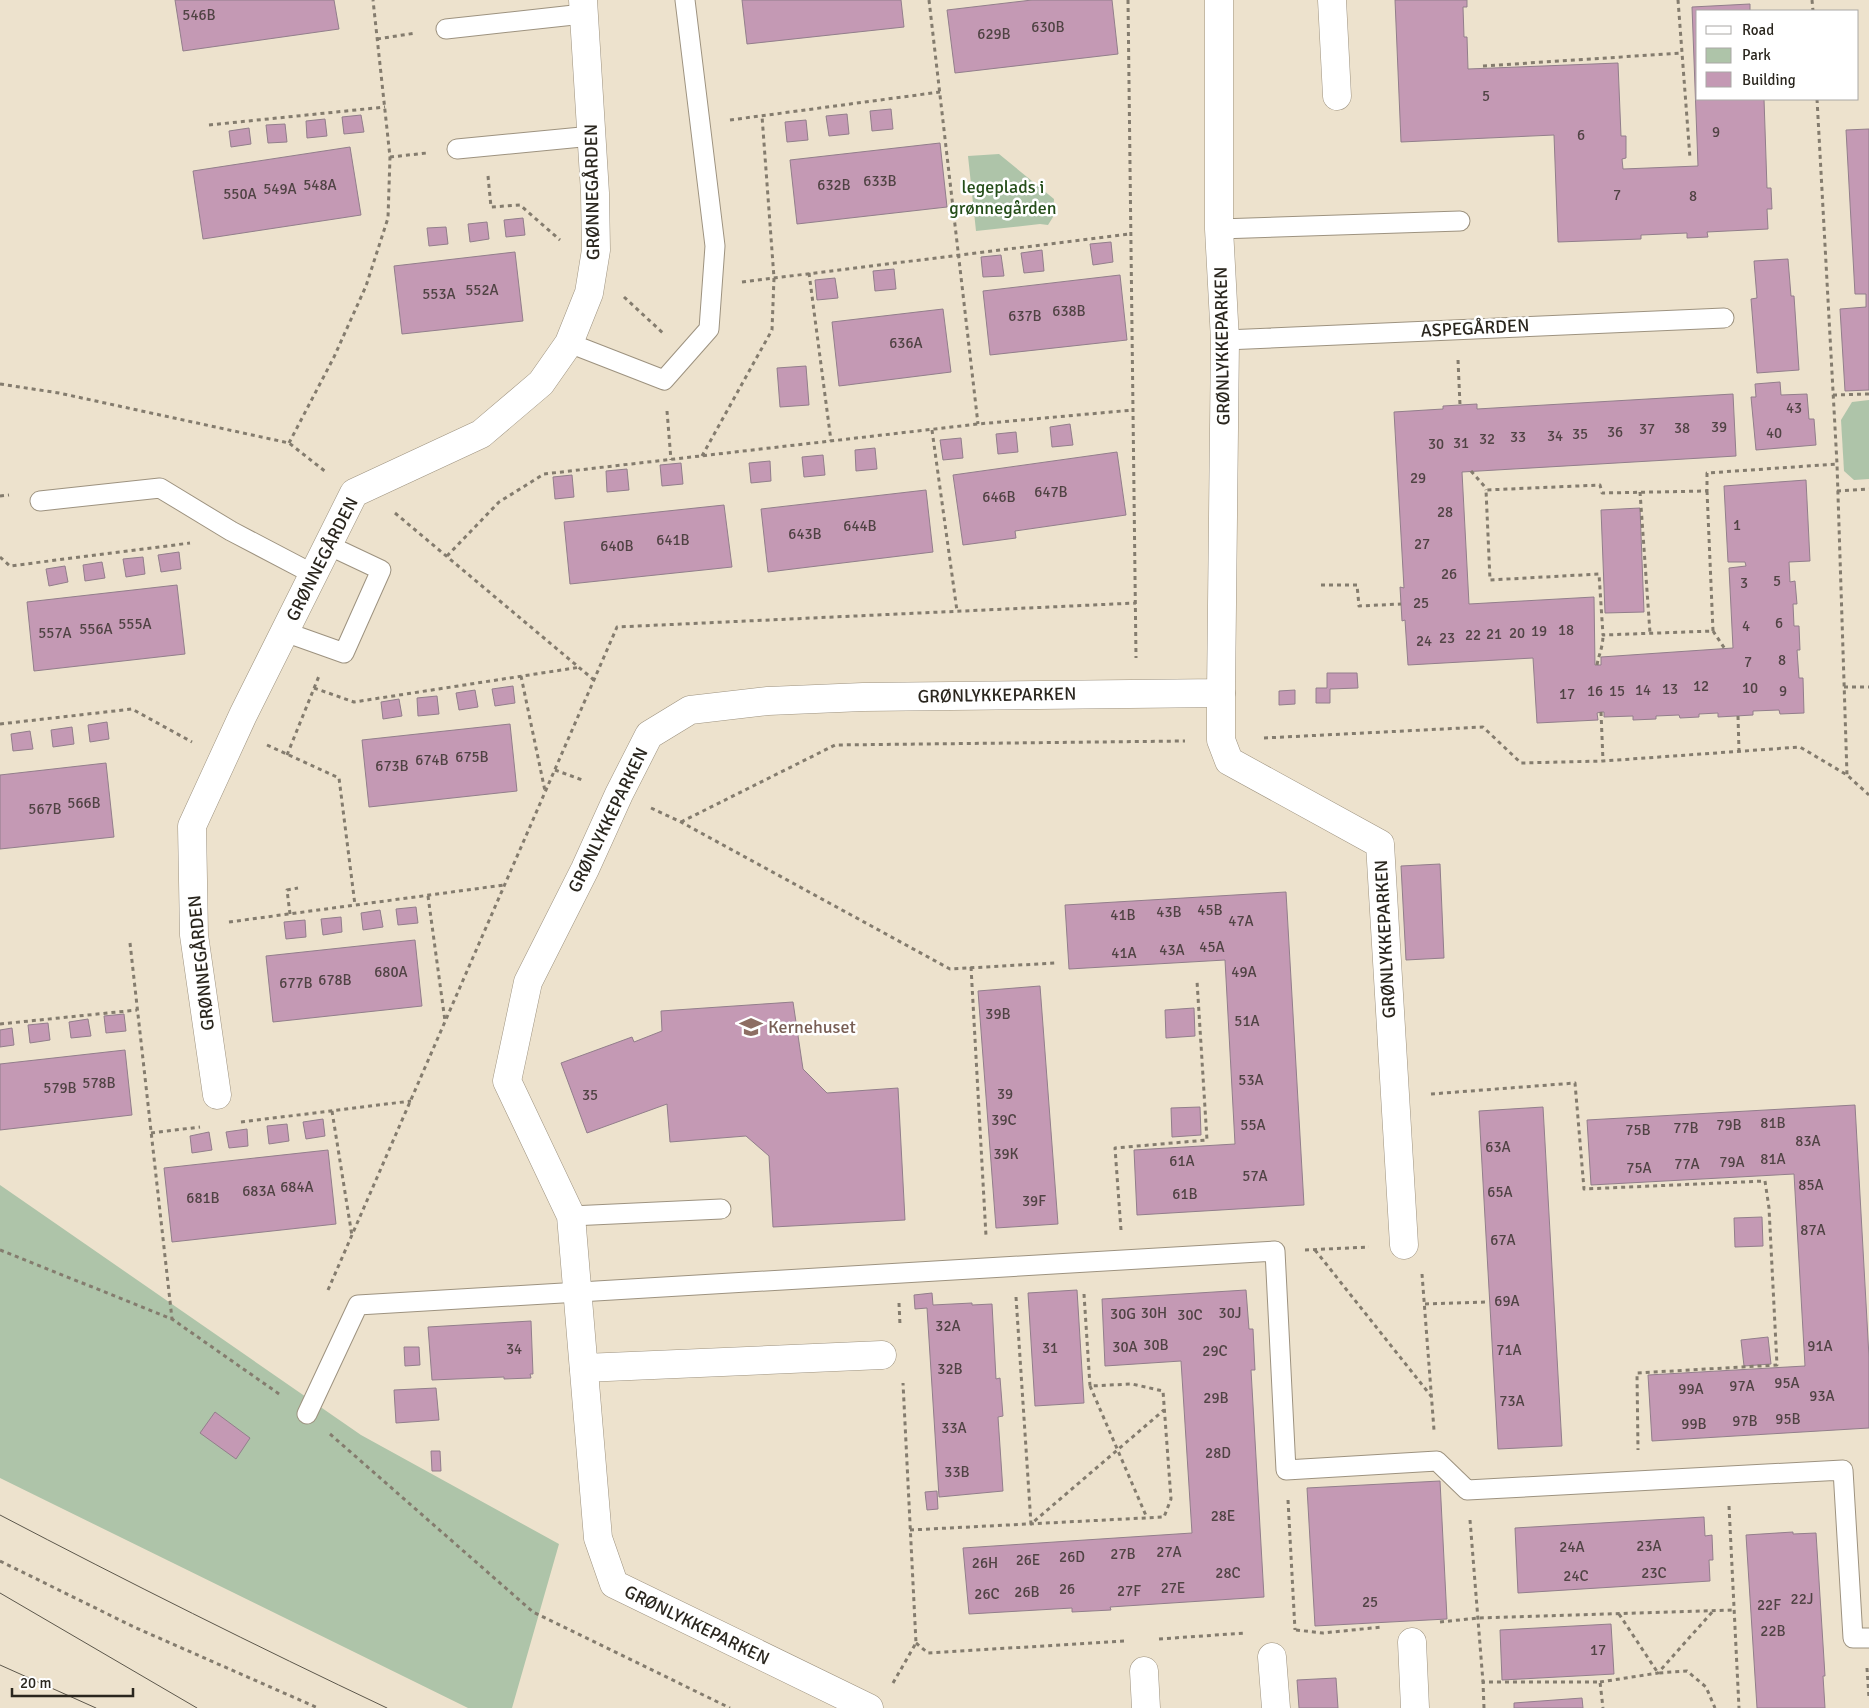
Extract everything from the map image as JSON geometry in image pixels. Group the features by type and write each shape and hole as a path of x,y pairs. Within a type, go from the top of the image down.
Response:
{"street":[{"name":"GRØNLYKKEPARKEN","path":"1219,0 1220,229 1225,340 1221,740 1229,761 1380,844 1404,1245"},
{"path":"1332,0 1337,96"},
{"name":"GRØNNEGÅRDEN","path":"217,1095 194,927 192,826 236,730 313,574 359,490 481,434 540,383 569,343 589,293 596,250 596,193 583,7"},
{"name":"GRØNLYKKEPARKEN","path":"869,1708 614,1584 598,1538 571,1216 507,1081 528,982 649,735 690,710 768,702 863,697 1221,693"},
{"path":"584,1368 882,1355"},
{"path":"1415,1708 1421,1632"},
{"path":"1272,1657 1276,1708"},
{"path":"1144,1671 1146,1708"}],"lane":[{"path":"569,343 664,380 709,329 715,246 685,0"},
{"path":"446,29 583,7"},
{"path":"457,149 592,136"},
{"path":"1220,229 1460,221"},
{"name":"ASPEGÅRDEN","path":"1225,340 1724,318"},
{"path":"40,502 160,488 241,537 313,574"},
{"path":"285,632 344,653 381,570 328,545"},
{"path":"571,1216 721,1208"},
{"path":"307,1414 358,1305 1275,1251 1286,1470 1436,1461 1468,1490 1843,1470 1854,1638 1869,1638"}],"path":[{"path":"289,443 334,357 366,286 388,218 390,157 373,0"},
{"path":"929,0 978,424"},
{"path":"1128,0 1137,694"},
{"path":"1678,0 1690,158"},
{"path":"377,39 446,29"},
{"path":"1483,66 1682,53"},
{"path":"700,124 940,92"},
{"path":"1817,100 1837,464 1847,775"},
{"path":"209,125 385,107"},
{"path":"701,456 772,330 774,278 762,116"},
{"path":"390,157 457,149"},
{"path":"712,285 1130,234"},
{"path":"809,273 831,441"},
{"path":"1457,329 1460,405"},
{"path":"664,380 671,460"},
{"path":"0,384 59,393 289,443 359,490 447,556 581,667 594,680"},
{"path":"1833,395 1869,394"},
{"path":"447,556 498,502 544,474 978,424 1133,410"},
{"path":"932,430 957,611"},
{"path":"1725,649 1713,631 1707,472 1837,464"},
{"path":"1471,471 1486,490 1490,580 1600,574 1603,635 1602,650 1597,665"},
{"path":"1486,490 1600,485 1602,493 1707,491"},
{"path":"1837,491 1869,489"},
{"path":"1640,492 1650,633"},
{"path":"0,557 10,566 241,537"},
{"path":"1321,585 1357,585 1359,606 1401,604"},
{"path":"1603,635 1713,631"},
{"path":"287,754 331,648"},
{"path":"314,688 354,702 581,667"},
{"path":"522,676 546,792"},
{"path":"1844,687 1869,686"},
{"path":"0,724 132,709 223,759"},
{"path":"1601,712 1603,760"},
{"path":"1738,716 1739,751"},
{"path":"236,730 338,778 355,905"},
{"path":"619,794 682,822 950,969 1055,963"},
{"path":"194,927 504,885"},
{"path":"290,914 287,890 298,888"},
{"path":"428,896 446,1022"},
{"path":"130,943 172,1319"},
{"path":"971,967 988,1268"},
{"path":"1123,1260 1116,1148 1207,1140 1197,981"},
{"path":"0,1024 137,1010"},
{"path":"1395,1097 1574,1083 1584,1189 1764,1181 1769,1208 1777,1365 1637,1373 1638,1481"},
{"path":"237,1122 411,1101"},
{"path":"332,1111 352,1236"},
{"path":"151,1133 208,1126"},
{"path":"1275,1251 1420,1244 1436,1461"},
{"path":"0,1250 172,1319 307,1414 532,1612 730,1708"},
{"path":"1315,1250 1431,1396"},
{"path":"1081,1263 1090,1386 1147,1518"},
{"path":"1014,1266 1031,1524"},
{"path":"898,1273 900,1327"},
{"path":"1424,1304 1487,1302"},
{"path":"893,1684 916,1643 903,1373"},
{"path":"910,1530 1164,1517 1171,1499 1162,1391 1132,1384 1090,1386"},
{"path":"1031,1524 1164,1410"},
{"path":"1286,1470 1295,1630"},
{"path":"1728,1476 1739,1708"},
{"path":"1468,1490 1484,1708"},
{"path":"0,1561 134,1626 318,1708"},
{"path":"1421,1632 1478,1618 1734,1610"},
{"path":"1658,1673 1713,1611"},
{"path":"1618,1614 1658,1673"},
{"path":"1286,1631 1323,1632 1382,1627"},
{"path":"1156,1639 1251,1633"},
{"path":"916,1643 928,1653 1127,1641"},
{"path":"1483,1682 1600,1682 1658,1673 1687,1671 1706,1688 1715,1708"},
{"path":"1600,1682 1602,1708"}],"green space":[{"name":"legeplads i grønnegården","path":"999,154 1054,199 1053,217 1048,225 1040,224 976,231 968,156"},
{"path":"1869,400 1869,479 1854,480 1844,471 1841,420 1852,402"},
{"path":"0,1185 361,1435 559,1544 512,1708 468,1708 0,1478"}],"building":[{"path":"175,0 334,0 339,29 183,51"},
{"path":"742,0 901,0 904,27 747,44"},
{"path":"1032,0 1112,0 1118,54 955,73 947,10"},
{"path":"1395,0 1467,0 1467,7 1463,7 1464,37 1467,37 1468,69 1618,63 1621,136 1626,136 1626,158 1622,159 1623,169 1698,166 1692,7 1750,4 1750,10 1696,10 1696,100 1764,100 1767,188 1771,188 1772,209 1767,209 1768,229 1707,232 1708,237 1687,238 1687,233 1641,235 1641,239 1558,242 1554,135 1401,142"},
{"path":"891,109 893,129 872,131 870,111"},
{"path":"847,114 849,134 829,136 826,116"},
{"path":"361,115 364,132 344,134 342,117"},
{"path":"325,119 327,136 307,138 306,121"},
{"path":"806,120 808,140 787,142 785,122"},
{"path":"285,124 287,142 268,143 266,125"},
{"path":"249,128 251,144 231,147 229,131"},
{"path":"1869,129 1869,390 1845,391 1840,309 1866,307 1866,294 1855,294 1846,130"},
{"path":"940,143 947,207 797,224 790,160"},
{"path":"350,147 361,215 203,239 193,171"},
{"path":"523,218 525,235 506,237 504,220"},
{"path":"487,222 489,239 470,242 468,224"},
{"path":"446,227 448,244 429,246 427,228"},
{"path":"1111,242 1113,262 1093,265 1090,244"},
{"path":"1042,250 1044,271 1024,273 1021,253"},
{"path":"515,252 523,321 402,334 394,266"},
{"path":"1001,255 1004,276 983,277 981,257"},
{"path":"1788,259 1791,296 1794,296 1799,370 1757,373 1751,299 1757,298 1754,261"},
{"path":"894,269 896,289 875,291 873,271"},
{"path":"1120,275 1127,340 990,355 983,291"},
{"path":"835,278 838,298 817,300 815,280"},
{"path":"943,309 951,372 839,386 832,322"},
{"path":"806,366 809,405 780,407 777,368"},
{"path":"1780,382 1781,395 1807,394 1809,419 1814,419 1816,445 1756,450 1751,397 1756,397 1755,384"},
{"path":"1733,394 1736,456 1462,472 1469,604 1594,597 1595,665 1601,665 1601,657 1733,648 1729,568 1746,566 1745,562 1728,562 1724,486 1806,480 1810,561 1789,562 1790,582 1795,581 1797,604 1793,604 1794,626 1799,626 1800,650 1797,650 1799,678 1803,678 1804,713 1780,714 1779,710 1753,711 1753,715 1718,717 1718,713 1699,714 1699,717 1680,718 1679,715 1656,716 1656,719 1633,720 1633,716 1604,717 1604,712 1601,712 1597,713 1598,720 1537,723 1533,658 1408,665 1405,620 1402,621 1400,587 1404,588 1394,412 1443,409 1443,406 1477,404 1477,409"},
{"path":"1070,424 1073,445 1052,447 1050,427"},
{"path":"1016,432 1018,452 998,454 996,434"},
{"path":"961,438 963,458 943,460 940,440"},
{"path":"875,448 877,469 856,471 855,450"},
{"path":"1117,452 1126,515 1015,531 1016,538 963,545 953,475"},
{"path":"823,455 825,475 804,477 802,457"},
{"path":"770,461 771,481 751,483 749,463"},
{"path":"681,463 683,484 662,486 660,465"},
{"path":"627,469 629,490 607,492 606,471"},
{"path":"572,475 574,497 555,499 553,477"},
{"path":"926,490 933,552 768,572 761,509"},
{"path":"724,505 732,567 570,584 564,522"},
{"path":"1640,508 1644,612 1605,613 1601,510"},
{"path":"179,552 181,569 161,572 158,555"},
{"path":"143,557 145,574 126,577 123,559"},
{"path":"102,562 105,578 85,581 83,565"},
{"path":"65,566 68,582 49,586 46,569"},
{"path":"177,585 185,654 34,671 27,602"},
{"path":"1327,673 1357,673 1358,688 1330,689 1330,703 1316,703 1316,688 1327,688"},
{"path":"513,686 515,703 495,706 492,689"},
{"path":"475,690 478,707 459,710 456,693"},
{"path":"1295,690 1295,704 1279,705 1279,691"},
{"path":"437,696 439,714 418,716 417,698"},
{"path":"399,699 402,716 383,719 381,702"},
{"path":"107,722 109,739 90,742 88,725"},
{"path":"510,724 517,791 369,807 362,740"},
{"path":"72,727 74,744 53,747 51,730"},
{"path":"30,731 33,749 13,751 11,734"},
{"path":"106,763 114,837 0,849 0,775"},
{"path":"1440,864 1444,958 1406,960 1401,866"},
{"path":"1286,892 1304,1205 1137,1215 1134,1150 1235,1144 1225,960 1069,969 1065,905"},
{"path":"416,907 418,923 398,925 396,909"},
{"path":"380,910 383,927 363,930 361,913"},
{"path":"341,917 342,932 323,935 321,919"},
{"path":"305,920 306,937 286,939 284,922"},
{"path":"415,940 422,1006 273,1022 266,956"},
{"path":"1040,986 1058,1224 996,1228 978,991"},
{"path":"793,1002 803,1069 827,1093 898,1088 905,1220 773,1227 769,1156 746,1136 670,1142 667,1104 587,1133 561,1063 632,1037 634,1042 662,1031 661,1011"},
{"path":"1194,1008 1195,1036 1166,1038 1165,1010"},
{"path":"124,1014 126,1031 106,1033 104,1016"},
{"path":"88,1019 91,1036 71,1038 69,1022"},
{"path":"48,1023 50,1040 30,1043 28,1025"},
{"path":"12,1028 14,1045 0,1047 0,1030"},
{"path":"125,1050 132,1115 0,1130 0,1064"},
{"path":"1855,1105 1869,1357 1869,1428 1652,1441 1648,1375 1805,1366 1794,1174 1591,1185 1587,1120"},
{"path":"1200,1107 1201,1135 1172,1137 1171,1108"},
{"path":"1543,1107 1562,1446 1498,1449 1479,1111"},
{"path":"323,1119 325,1136 306,1139 303,1122"},
{"path":"287,1124 289,1141 269,1144 267,1126"},
{"path":"247,1129 248,1146 229,1148 226,1132"},
{"path":"209,1132 212,1150 192,1153 190,1136"},
{"path":"328,1150 336,1224 172,1242 164,1168"},
{"path":"1762,1217 1763,1246 1735,1247 1734,1218"},
{"path":"1077,1290 1084,1403 1035,1406 1028,1293"},
{"path":"1246,1290 1249,1329 1253,1329 1255,1370 1251,1370 1264,1597 1110,1607 1111,1610 1072,1612 1072,1608 969,1614 963,1548 1192,1533 1181,1361 1105,1366 1102,1299"},
{"path":"932,1293 933,1305 992,1304 996,1379 1000,1378 1003,1416 998,1417 1003,1491 939,1497 927,1308 915,1309 914,1295"},
{"path":"531,1321 533,1374 530,1374 531,1378 504,1379 504,1377 432,1380 428,1327"},
{"path":"1768,1337 1771,1364 1744,1366 1741,1340"},
{"path":"404,1347 419,1347 420,1365 405,1366"},
{"path":"436,1388 439,1420 396,1423 394,1390"},
{"path":"215,1412 250,1438 236,1459 200,1433"},
{"path":"431,1451 440,1451 441,1471 432,1471"},
{"path":"1440,1481 1447,1619 1315,1626 1307,1488"},
{"path":"937,1491 938,1509 927,1510 925,1492"},
{"path":"1704,1517 1705,1536 1712,1535 1713,1560 1709,1560 1710,1581 1518,1593 1515,1528"},
{"path":"1793,1532 1793,1534 1816,1533 1825,1676 1823,1676 1825,1708 1757,1708 1746,1535"},
{"path":"1611,1624 1614,1674 1502,1680 1500,1630"},
{"path":"1336,1678 1338,1708 1299,1708 1297,1680"},
{"path":"1582,1698 1583,1708 1514,1708 1514,1703"}],"tram line":[{"path":"0,1515 192,1613 387,1708"},
{"path":"0,1593 197,1708"},
{"path":"0,1665 96,1708"}],"place":[{"name":"Kernehuset","path":"751,1027"}]}
